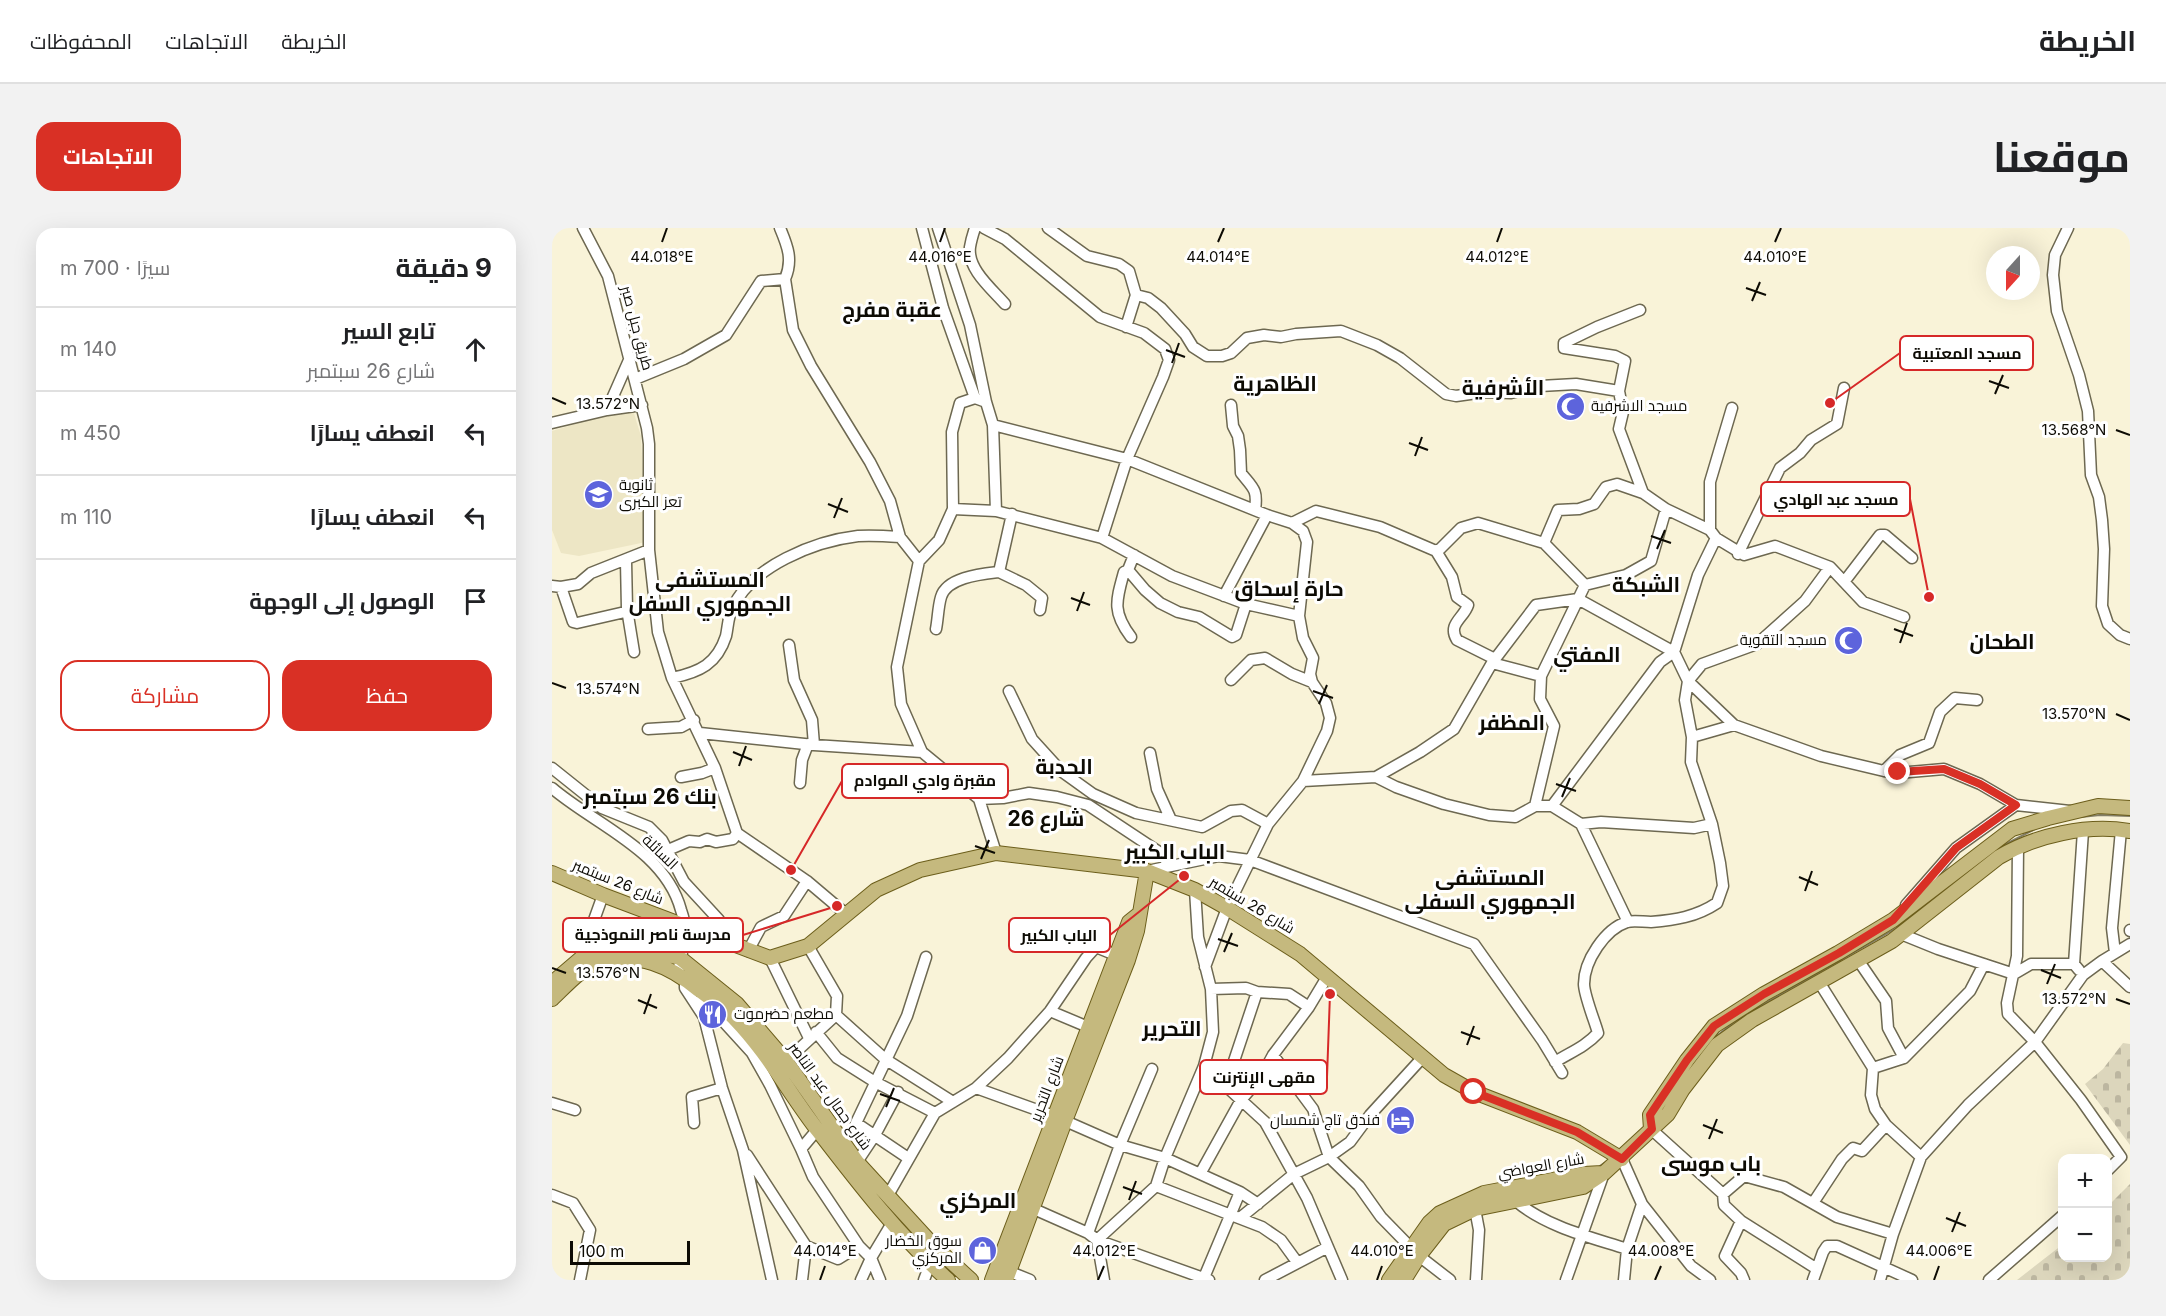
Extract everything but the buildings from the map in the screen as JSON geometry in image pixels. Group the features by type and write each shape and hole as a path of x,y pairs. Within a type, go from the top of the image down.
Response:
{"main road":[{"path":"1652,1129 1650,1115 1687,1060 1714,1026 1764,994 1893,920 2012,829 2098,806 2130,808"},
{"path":"1604,1173 1622,1159 1668,1114 1683,1089 1717,1045 1752,1020 1901,934 1999,857 2018,846 2047,837 2082,831 2126,830"},
{"name":"شارع 26 سبتمبر","path":"552,873 603,895 770,958 808,946 876,890 920,870 996,853 1147,871 1195,890 1300,954 1444,1076 1474,1092 1577,1132 1622,1159"},
{"name":"شارع التحرير","path":"1059,1119 1089,1027 1137,931 1147,871"},
{"path":"1893,920 1901,934"},
{"name":"شارع جمال عبد الناصر","path":"552,983 580,958 598,952 635,946 680,958 737,1004 786,1061 857,1162 933,1245 971,1280"},
{"name":"شارع التحرير","path":"992,1280 1004,1273 1059,1119 1123,958"},
{"name":"شارع جمال عبد الناصر","path":"552,999 596,963 630,959 663,965 683,978 734,1017 760,1048 817,1130 892,1223 948,1280"},
{"name":"شارع العواضي","path":"1404,1280 1430,1223 1440,1213 1484,1193 1584,1174 1604,1173"},
{"name":"شارع العواضي","path":"1389,1280 1444,1224 1474,1209 1583,1187 1604,1173"}],"street":[{"name":"طريق جبل صبر","path":"583,228 608,276 650,444 649,550 658,632 672,678 715,768 737,833"},
{"path":"780,228 790,253 790,267 785,279 793,330 811,366 870,462 890,501 900,537 919,561"},
{"path":"922,228 943,308 980,400 993,425 996,511"},
{"path":"938,228 970,325 980,400"},
{"path":"975,228 970,248 971,261 978,273 1005,304"},
{"path":"984,228 1005,239 1100,317 1144,333 1165,349 1169,360 1127,459 1102,537"},
{"path":"1048,228 1087,256 1119,264 1129,271 1136,295 1126,327"},
{"path":"2068,228 2055,255 2053,275 2058,311 2088,411 2091,475 2099,497 2103,530 2102,606 2108,624 2120,636 2130,639"},
{"path":"635,379 684,359 726,335 761,281 785,279"},
{"path":"1136,295 1148,298 1161,308 1185,334 1193,347 1207,356 1222,356 1231,353 1247,338 1341,331 1377,345 1400,358 1446,394 1456,396 1484,392 1511,393 1540,386 1576,384 1619,391"},
{"path":"1640,310 1564,343 1564,348 1615,356 1625,362 1619,391 1623,412 1619,429 1643,493"},
{"path":"607,410 629,360"},
{"path":"1738,554 1780,468 1800,453 1811,440 1838,424 1844,387"},
{"path":"980,400 960,403 952,432 953,509 939,540 919,561 897,668 901,705 921,752 979,799 996,853"},
{"path":"552,423 607,410 642,405"},
{"path":"1231,405 1233,426 1238,436 1241,473 1254,488 1257,499 1255,510"},
{"path":"1552,806 1660,662 1674,652 1713,534 1710,482 1732,408"},
{"path":"993,425 1127,459 1292,523 1303,531 1308,542 1299,616 1303,638 1313,658 1310,674 1312,682 1326,703 1330,718 1327,731 1304,781 1268,825 1227,908 1205,967"},
{"path":"1544,543 1558,510 1579,509 1594,504 1606,487 1617,483 1643,493 1666,509 1713,534 1738,554 1751,554 1775,546 1830,567 1863,602 1904,617"},
{"path":"953,509 1012,514 1102,537 1172,576 1246,604 1299,616"},
{"path":"1535,806 1554,726 1540,699 1541,676 1585,585 1626,575 1651,561 1666,509"},
{"path":"1292,523 1316,511 1380,527 1436,551 1452,577 1457,597 1468,605 1468,608 1455,622 1456,640 1494,661 1541,676"},
{"path":"999,572 1012,514"},
{"path":"1224,596 1267,515"},
{"path":"1436,551 1461,528 1478,523 1544,543 1585,585"},
{"path":"1844,582 1880,535 1885,535 1912,558"},
{"path":"672,678 694,673 719,655 732,609 749,586 767,569 795,553 820,545 858,536 900,537"},
{"path":"627,609 625,612 573,622 556,587 578,585 591,573 649,550"},
{"path":"1131,637 1121,624 1117,612 1124,572 1128,570 1134,555"},
{"path":"626,561 627,609 634,652"},
{"path":"1555,1062 1586,1046 1598,1034 1584,985 1597,945 1616,928 1628,922 1690,917 1717,903 1722,886 1720,863 1712,824 1691,762 1692,737 1685,700 1688,681 1702,664 1757,644 1805,601 1830,567"},
{"path":"1128,570 1160,603 1178,612 1199,617 1232,637 1236,635 1246,604"},
{"path":"936,629 942,594 948,587 966,576 999,572 1026,585 1042,598 1040,610"},
{"path":"1304,781 1376,777 1420,752 1454,729 1494,661 1536,604 1578,599 1674,652 1688,681 1734,725 1821,756 1884,771 1944,769 1980,784 2016,805 2075,812"},
{"path":"789,645 794,680 812,720 811,745 802,760 800,783"},
{"path":"1231,680 1251,660 1265,658 1292,674 1312,682"},
{"path":"1008,691 1032,739 1061,771 1093,794 1136,813 1202,827 1231,811 1242,810 1268,825"},
{"path":"1884,771 1900,755 1929,743 1940,712 1954,698 1977,700"},
{"path":"648,729 681,727 694,720"},
{"path":"1692,737 1734,725"},
{"path":"700,733 811,745 921,752"},
{"path":"1150,753 1157,789 1171,820"},
{"path":"552,768 602,808 649,827 662,840 684,882 719,920 729,941"},
{"path":"681,777 715,768"},
{"path":"1376,777 1396,787 1444,804 1490,815 1515,817 1535,806 1552,806 1581,824 1628,922"},
{"name":"السائلة","path":"552,788 571,804 641,852 668,878 680,904 686,927 680,958 683,978"},
{"path":"979,799 1029,794 1057,797 1088,806 1162,854 1168,867"},
{"path":"1893,920 1956,848 2016,805"},
{"path":"1581,824 1601,822 1694,828 1712,824"},
{"path":"2115,952 2112,928 2126,830"},
{"path":"2082,831 2074,964 2083,975"},
{"path":"668,850 689,841 700,842 707,839 716,842 733,839 737,833 807,881 846,914"},
{"path":"2018,846 2016,956 2007,1003 2008,1014 2036,1042 2121,1157 2112,1166"},
{"path":"1147,871 1220,856 1250,860 1474,944 1542,1040 1562,1073"},
{"path":"668,878 684,882"},
{"path":"748,951 761,927 784,916 807,881"},
{"path":"1093,1236 1156,1186 1165,1158 1204,1066 1213,1032 1211,989 1198,937 1195,890"},
{"path":"580,958 603,895"},
{"path":"1901,934 2013,974 2031,964 2074,964"},
{"path":"1880,1280 1893,1234 1921,1157 1968,1105 2036,1042 2083,975 2130,944"},
{"path":"786,1061 836,1015 837,996 808,946"},
{"path":"887,1197 935,1113 976,1088 1008,1058 1050,1011 1096,947 1123,958"},
{"path":"908,1158 856,1123 907,1016 926,957"},
{"path":"770,958 787,997 813,1035 837,1058 875,1082 935,1113"},
{"path":"1858,960 1886,1001 1888,1028 1904,1058"},
{"path":"2102,961 2130,987"},
{"path":"1873,1068 1904,1058 1970,991 1984,964"},
{"path":"1200,1174 1241,1100 1261,1077 1273,1055 1309,1007 1327,977"},
{"path":"683,978 685,988 704,1017 722,1088 743,1150 772,1280"},
{"path":"683,978 752,1053 770,1085 813,1177 859,1246 870,1258 880,1280"},
{"path":"1819,982 1873,1068 1871,1095 1875,1109 1886,1125 1921,1157"},
{"path":"1211,989 1246,988 1257,992 1289,994 1309,1007"},
{"path":"1226,1085 1257,992"},
{"path":"1050,1011 1089,1027"},
{"path":"836,1015 885,1059 952,1102"},
{"path":"1273,1055 1313,1109 1329,1157 1359,1186 1381,1217 1415,1252 1450,1280"},
{"path":"1235,1217 1258,1204 1294,1174 1329,1157 1350,1142 1370,1115 1423,1058"},
{"path":"1204,1066 1265,1122 1294,1174 1342,1280"},
{"path":"1104,1280 1093,1236 1120,1145 1152,1069"},
{"path":"694,1123 692,1097 722,1088"},
{"path":"976,1088 1120,1145 1165,1158 1240,1192 1258,1204"},
{"path":"857,1162 898,1092"},
{"path":"552,1103 575,1110"},
{"path":"1813,1203 1842,1159 1853,1148 1862,1151 1886,1125"},
{"path":"1652,1129 1724,1194 1724,1205 1741,1221 1815,1277 1827,1246 1837,1246 1912,1280"},
{"path":"801,1149 817,1130"},
{"path":"743,1150 806,1246 838,1259 859,1246"},
{"path":"1622,1159 1642,1204 1691,1266 1710,1280"},
{"path":"1566,1280 1604,1173"},
{"path":"1724,1194 1744,1176 1784,1187 1837,1217 1893,1234"},
{"path":"1156,1186 1262,1227 1281,1240 1297,1262"},
{"path":"1027,1206 1093,1236 1205,1279 1235,1217 1240,1192"},
{"path":"552,1195 573,1203 590,1230 580,1280"},
{"path":"1517,1202 1532,1215 1627,1249"},
{"path":"1624,1280 1627,1249 1642,1204"},
{"path":"1474,1209 1479,1230 1476,1280"},
{"path":"1989,1280 2058,1220"},
{"path":"1741,1221 1725,1256 1741,1273 1744,1280"},
{"path":"861,1280 870,1258 892,1223"},
{"path":"802,1280 806,1246"},
{"path":"1265,1280 1328,1247"},
{"path":"924,1280 930,1264"},
{"path":"1004,1273 1030,1280"}],"shaded area":[{"name":"ثانوية تعز الكبرى","path":"632,407 641,436 646,542 579,556 561,553 552,530 552,431"}],"green space":[{"path":"2123,1043 2130,1044 2130,1145 2085,1084 2103,1069"},
{"path":"2130,1184 2130,1280 2017,1280 2058,1248 2058,1262 2112,1262 2112,1202"}],"waterway":[{"path":"2081,817 2130,816"},
{"path":"1998,848 2035,829"},
{"path":"1954,884 1967,872"},
{"path":"1703,1051 1738,1019 1900,926"},
{"path":"1691,1068 1699,1055"},
{"path":"1597,1168 1607,1161"}],"place":[{"name":"مسجد المعتبية","path":"1830,403"},
{"name":"مسجد الاشرفية","path":"1570,406"},
{"name":"ثانوية تعز الكبرى","path":"598,494"},
{"name":"مسجد عبد الهادي","path":"1929,597"},
{"name":"مسجد التقوية","path":"1848,640"},
{"name":"مقبرة وادي الموادم","path":"791,870"},
{"name":"الباب الكبير","path":"1184,876"},
{"name":"مدرسة ناصر النموذجية","path":"837,906"},
{"name":"مقهى الإنترنت","path":"1330,994"},
{"name":"مطعم حضرموت","path":"713,1014"},
{"name":"فندق تاج شمسان","path":"1401,1120"},
{"name":"سوق الخضار المركزي","path":"983,1250"}],"district":[{"name":"عقبة مفرج","path":"892,310"},
{"name":"الظاهرية","path":"1275,384"},
{"name":"الأشرفية","path":"1503,388"},
{"name":"الشبكة","path":"1646,585"},
{"name":"حارة إسحاق","path":"1289,589"},
{"name":"المستشفى الجمهوري السفل","path":"710,592"},
{"name":"الطحان","path":"2002,642"},
{"name":"المفتي","path":"1587,655"},
{"name":"المظفر","path":"1512,723"},
{"name":"الحدبة","path":"1064,767"},
{"name":"بنك 26 سبتمبر","path":"650,797"},
{"name":"شارع 26","path":"1046,819"},
{"name":"الباب الكبير","path":"1175,852"},
{"name":"المستشفى الجمهوري السفلى","path":"1490,890"},
{"name":"التحرير","path":"1172,1029"},
{"name":"باب موسى","path":"1711,1164"},
{"name":"المركزي","path":"978,1201"}],"route":[{"path":"1474,1092 1577,1132 1622,1159 1652,1129 1650,1115 1687,1060 1714,1026 1764,994 1893,920 1956,848 2016,805 1980,784 1944,769 1898,772"}]}
